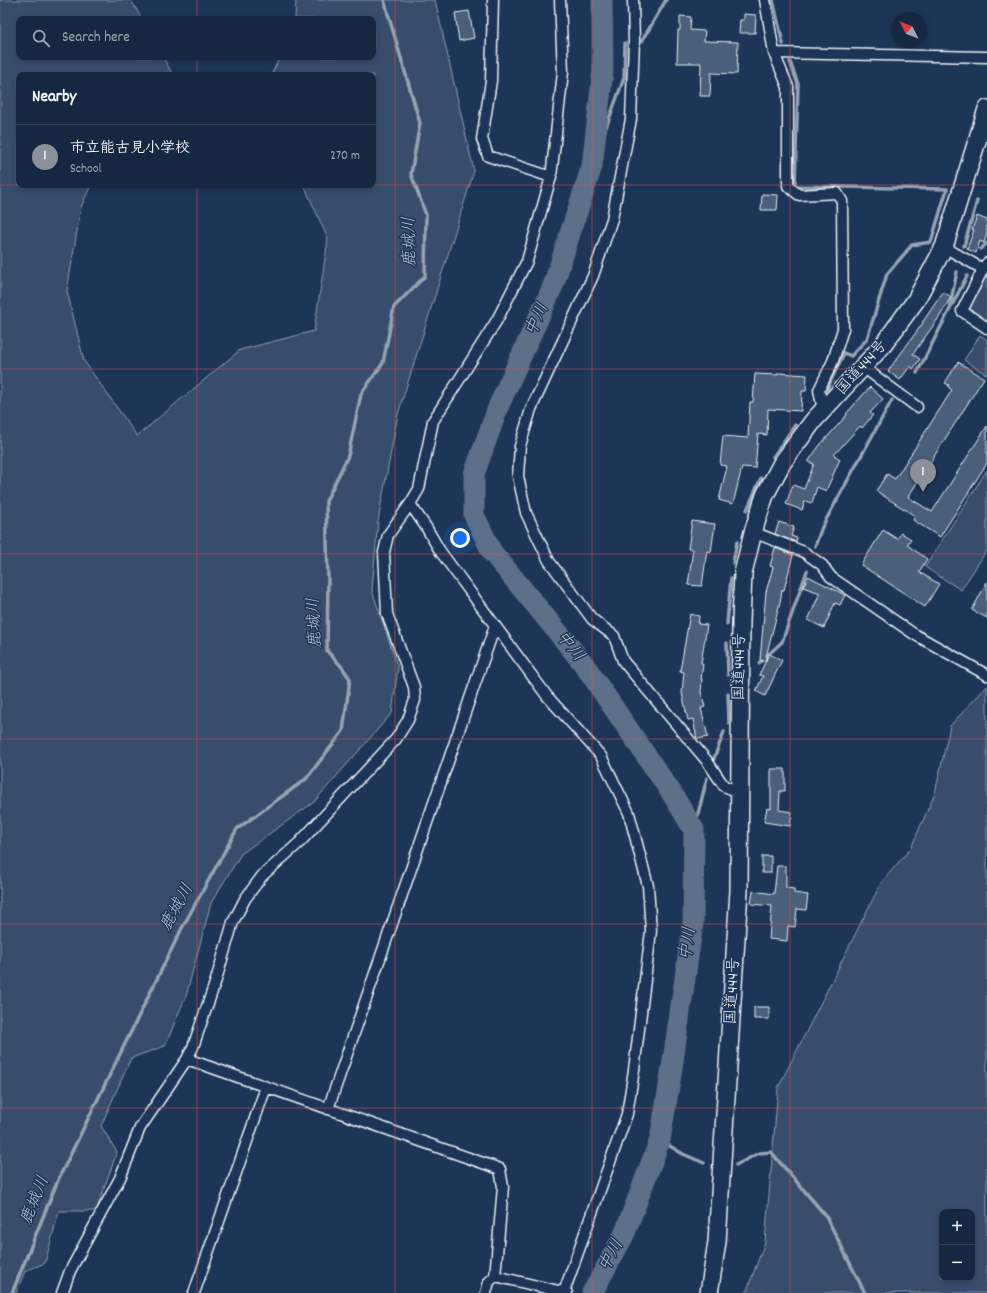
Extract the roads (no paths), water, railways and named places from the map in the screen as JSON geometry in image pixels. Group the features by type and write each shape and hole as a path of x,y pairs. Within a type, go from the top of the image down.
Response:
{"highway":[{"name":"国道444号","path":"709,1293 717,1242 739,890 741,621 743,573 753,532 765,495 782,463 814,420 884,345 916,300 944,247 987,109"}],"street":[{"path":"493,0 491,81 482,139 488,156 551,177"},
{"path":"62,1293 70,1271 120,1178 140,1128 187,1059 193,1047 216,980 233,922 245,899 262,876 300,842 396,738 408,720 415,700 414,687 386,614 384,552 388,535 419,489 433,421 497,320 527,260 551,177 563,72 560,0"},
{"path":"633,0 634,40 631,119 612,219 593,276 531,409 520,446 518,476 526,513 549,561 592,619 614,636 623,661 707,761 724,786 739,792"},
{"path":"764,0 774,53 788,87 788,186 799,195 837,193 842,201 843,329 833,361 819,390 823,410"},
{"path":"774,53 987,57"},
{"path":"944,247 985,266 962,311 987,328"},
{"path":"863,367 917,407"},
{"path":"410,504 426,526 440,552 547,696 601,756 629,813 648,886 651,931 634,1070 627,1114 565,1293 495,1276"},
{"path":"753,532 804,552 822,565 831,577 914,634 987,675"},
{"path":"328,1109 495,626"},
{"path":"187,1059 500,1168 503,1187 495,1276 489,1282 486,1293"},
{"path":"194,1293 266,1087"}],"waterway":[{"name":"鹿城川","path":"12,1293 58,1180 182,928 237,829 306,779 343,731 350,679 342,667 327,651 328,579 326,501 348,456 361,394 383,363 394,307 425,276 426,215 411,174 420,123 384,0"},
{"name":"中川","path":"592,1293 624,1235 660,1140 693,923 694,830 671,792 583,663 492,552 474,515 474,474 499,405 553,286 592,166 603,71 602,0"},
{"path":"642,41 666,0"},
{"path":"773,0 783,44"},
{"path":"592,166 624,78 625,43"},
{"path":"790,62 798,84 795,186 947,189 931,242 912,245 887,274 867,339 851,356 844,353 827,389"},
{"path":"964,246 977,201"},
{"path":"981,249 987,243"},
{"path":"950,305 957,272"},
{"path":"917,373 967,276"},
{"path":"815,546 822,527 892,400"},
{"path":"773,457 795,425"},
{"path":"747,510 761,478"},
{"path":"733,563 737,542"},
{"path":"759,663 782,642 807,571"},
{"path":"727,624 731,578"},
{"path":"727,643 728,675"},
{"path":"728,694 729,723"},
{"path":"713,761 724,732"},
{"path":"694,830 707,778"},
{"path":"660,1140 683,1154 704,1163"},
{"path":"736,1165 759,1153 771,1152 826,1216 865,1293"}],"place":[{"name":"市立能古見小学校","path":"923,492"}]}
